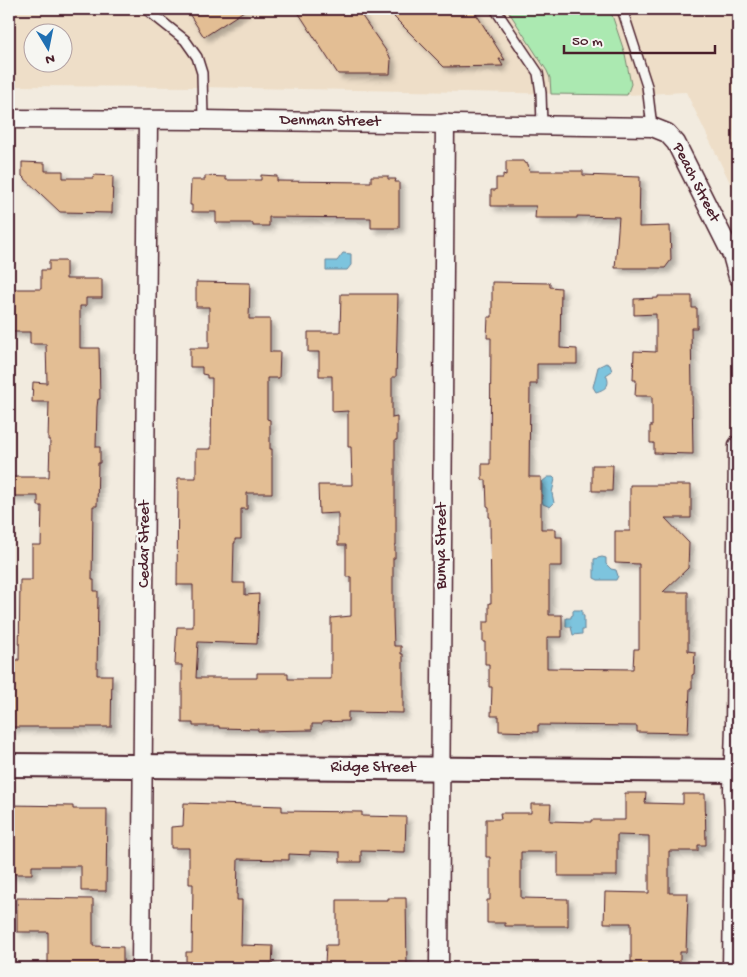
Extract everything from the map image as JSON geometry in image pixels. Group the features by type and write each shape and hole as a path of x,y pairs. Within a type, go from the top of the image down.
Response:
{"street":[{"name":"Denman Street","path":"9,119 542,124 652,127"},
{"name":"Cedar Street","path":"141,968 148,120"},
{"name":"Bunya Street","path":"439,968 445,123"},
{"name":"Peach Street","path":"652,127 667,133 676,143 732,255 738,278"},
{"path":"732,968 736,771 738,446"},
{"name":"Ridge Street","path":"9,765 736,771"}],"lane":[{"path":"146,9 185,40 197,57 202,73 203,120"},
{"path":"495,9 538,73 542,124"},
{"path":"622,9 647,86 652,127"}],"shaded area":[{"path":"9,9 738,9 738,199 686,92 627,95 200,87 9,86"}],"green space":[{"path":"507,9 610,9 625,54 631,84 627,95 551,94 550,78 547,71"}],"water":[{"path":"343,253 351,254 351,265 347,270 326,270 326,261 337,261"},
{"path":"606,363 610,365 612,371 606,375 608,384 605,388 596,392 593,387 598,367"},
{"path":"548,477 555,479 552,493 554,503 550,507 543,504 542,499 542,482"},
{"path":"606,558 606,564 611,569 616,570 618,576 616,580 598,580 594,578 594,559"},
{"path":"573,610 582,610 584,630 582,630 582,634 573,635 571,627 566,627 566,618 571,618"}],"building":[{"path":"186,9 247,9 204,37"},
{"path":"296,9 357,9 389,55 391,60 390,74 338,74"},
{"path":"403,9 473,9 505,60 499,59 503,66 444,67 394,17"},
{"path":"506,161 524,161 524,163 528,164 529,171 583,171 583,175 640,177 639,227 670,226 671,260 665,268 615,268 619,217 535,218 536,206 491,206 491,190 496,190 496,178 503,178 503,174 506,175"},
{"path":"22,162 45,163 45,171 63,171 63,178 93,178 94,175 113,176 112,213 60,212 22,176"},
{"path":"261,175 277,176 277,181 371,182 371,176 388,176 388,179 396,179 395,182 399,182 399,228 371,228 371,218 269,217 269,226 253,226 253,223 216,223 216,212 192,212 192,205 190,205 191,180 205,180 205,176 226,177 226,180 261,180"},
{"path":"49,261 66,261 66,279 102,279 102,298 86,298 86,306 80,306 80,348 99,348 100,399 98,399 97,407 96,447 100,447 100,463 98,463 97,506 93,506 92,580 94,580 94,591 98,591 97,675 112,675 111,727 9,727 11,660 19,660 20,580 32,580 32,545 41,545 42,506 38,506 38,496 9,496 9,477 49,477 50,440 48,440 49,402 32,402 33,382 47,383 46,344 30,344 30,332 11,332 9,289 41,289 41,270 49,270"},
{"path":"196,282 250,283 249,319 270,319 270,352 280,352 279,378 267,378 267,419 270,420 270,449 272,449 272,493 247,493 247,509 241,509 241,539 235,539 234,543 233,583 245,583 245,595 259,594 257,644 198,642 196,678 257,678 257,673 288,673 288,679 331,679 331,618 351,616 351,577 346,577 346,545 338,545 338,513 319,514 318,485 352,485 351,447 348,447 348,411 332,412 332,376 319,376 319,352 308,352 308,332 340,332 341,294 398,294 396,377 392,377 392,418 397,417 397,440 395,440 396,545 395,558 393,558 393,616 394,646 401,646 401,654 403,654 403,713 348,712 348,721 312,724 312,730 258,731 258,729 193,726 193,723 182,723 182,665 175,665 177,627 193,627 193,585 177,585 178,478 196,478 196,449 211,449 212,378 207,378 207,375 202,374 202,367 190,367 190,348 209,348 209,307 196,307"},
{"path":"492,282 550,283 550,287 561,288 560,348 577,349 577,364 537,364 537,384 530,384 529,477 541,477 541,529 556,529 556,537 562,537 562,566 549,566 549,615 562,615 562,637 547,637 547,668 633,669 634,649 639,649 639,564 615,563 615,531 630,531 630,485 691,485 691,518 665,518 689,543 688,568 663,592 688,592 688,651 695,652 694,674 692,675 692,688 690,688 688,733 637,732 637,726 538,725 538,732 499,731 499,716 491,716 492,687 489,687 489,664 485,664 485,642 483,642 483,622 489,622 489,603 491,603 490,517 489,507 487,506 486,480 482,480 482,464 490,464 491,338 487,338 488,317 492,317"},
{"path":"658,296 692,296 692,308 697,308 697,328 691,328 693,454 654,453 654,443 650,443 652,396 635,396 636,380 633,380 634,351 656,352 656,314 634,315 634,299 658,298"},
{"path":"592,465 613,465 612,491 592,491"},
{"path":"625,793 646,793 645,803 683,804 683,794 705,794 706,845 698,845 698,851 669,851 669,893 688,893 686,952 680,952 680,967 631,966 631,923 604,923 605,892 649,893 649,836 617,835 617,876 558,876 558,852 521,852 521,898 568,899 568,926 505,926 505,923 487,923 487,900 490,900 490,857 486,857 486,819 501,819 500,813 531,813 531,804 551,804 550,821 591,822 591,820 625,820"},
{"path":"184,803 282,806 282,811 362,812 362,816 406,817 405,852 361,851 361,862 340,862 340,852 310,851 310,855 289,854 289,860 238,859 237,900 242,900 241,945 273,946 272,968 186,968 186,952 192,952 193,884 189,884 189,848 171,848 171,827 183,826"},
{"path":"9,805 73,806 73,809 107,809 106,891 81,891 81,866 32,866 32,874 9,874"},
{"path":"17,898 93,899 93,946 123,947 123,968 48,968 48,932 17,932"},
{"path":"388,898 406,898 407,968 334,968 334,964 325,964 326,945 337,945 337,900 388,900"}]}
